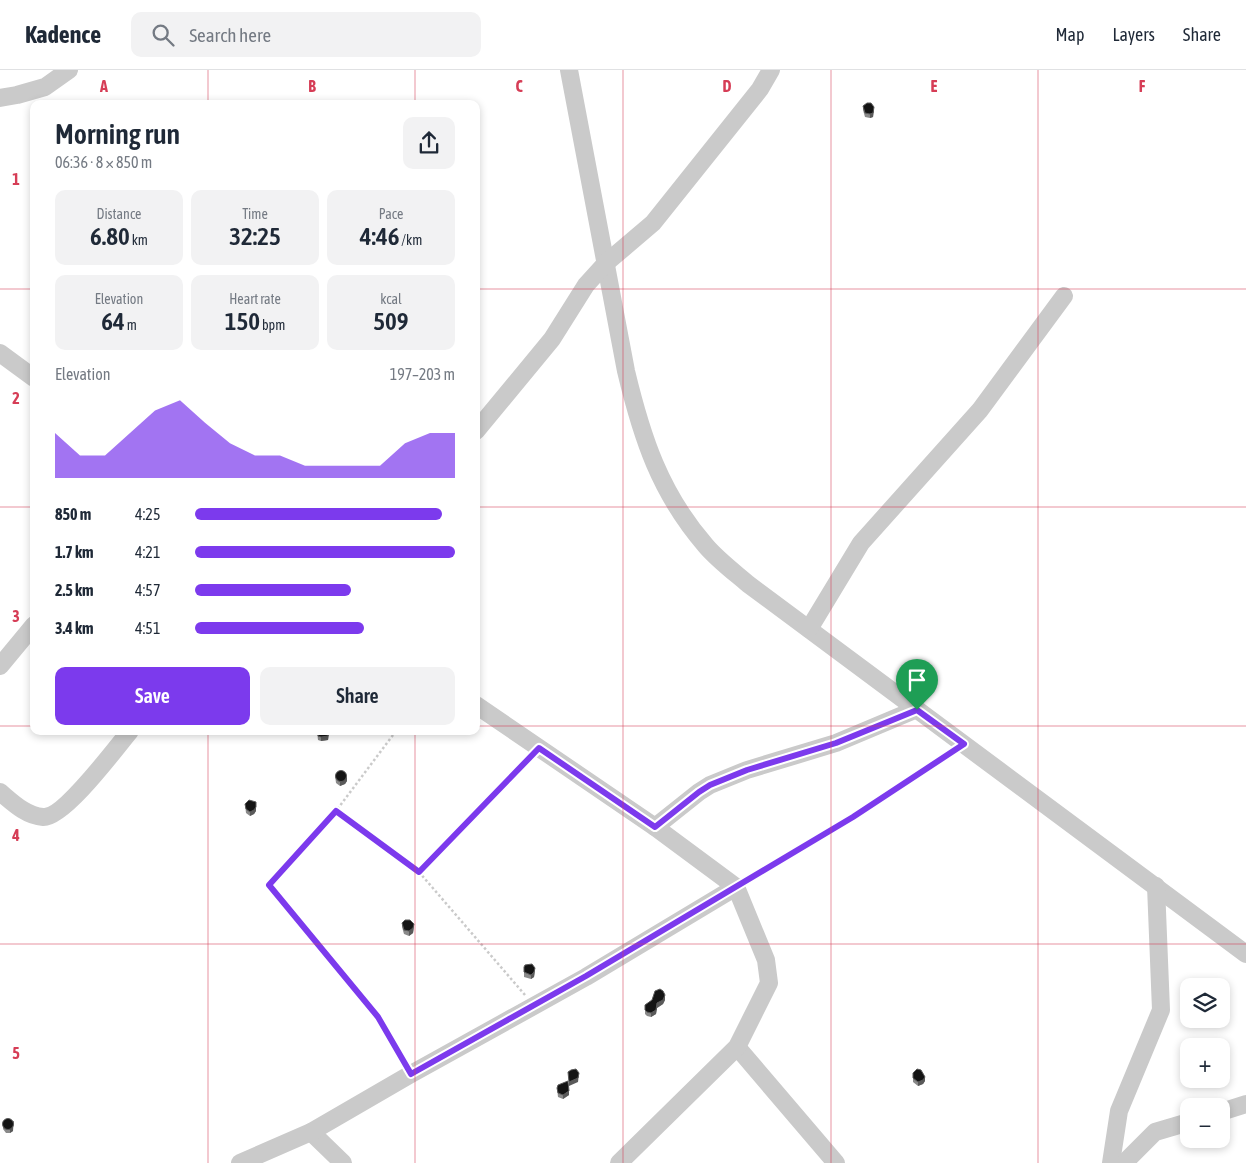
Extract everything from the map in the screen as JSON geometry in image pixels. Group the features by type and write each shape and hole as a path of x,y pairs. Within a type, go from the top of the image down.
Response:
{"street":[{"path":"0,98 45,87 69,70"},
{"path":"569,70 626,371 634,404 648,450 672,500 707,548 748,584 1246,954"},
{"path":"480,426 542,352 560,328 586,285 606,264 653,223 760,89 771,70"},
{"path":"809,629 861,543 980,410 1064,296"},
{"path":"0,353 30,375"},
{"path":"0,666 30,630"},
{"path":"480,708 655,827 736,887 766,960 769,983 737,1046 619,1163"},
{"path":"655,827 710,785 747,770 836,743 917,710"},
{"path":"0,792 24,811 43,818 52,816 64,807 93,776 127,735"},
{"path":"1111,1163 1119,1111 1161,1010 1156,886"},
{"path":"240,1163 311,1132 534,1006 736,887"},
{"path":"737,1046 836,1163"},
{"path":"1230,1109 1246,1104"},
{"path":"1124,1163 1155,1132 1180,1125"},
{"path":"311,1132 343,1163"}],"path":[{"path":"393,735 336,811 269,885 378,1017 411,1074"},
{"path":"736,887 853,817 964,744"},
{"path":"419,872 539,748"},
{"path":"336,811 419,872 534,1006"}],"building":[{"path":"871,103 874,107 873,113 865,113 863,106"},
{"path":"341,770 347,776 341,782 335,776"},
{"path":"249,800 256,802 256,807 250,812 246,809 245,804"},
{"path":"405,920 410,920 414,924 413,928 409,931 404,930 402,923"},
{"path":"532,964 535,968 531,975 524,972 525,965"},
{"path":"660,989 665,995 663,1000 657,1003 656,1010 651,1013 647,1012 645,1005 652,1000 655,991"},
{"path":"576,1069 579,1073 578,1078 569,1082 568,1072"},
{"path":"917,1069 921,1070 925,1077 918,1082 913,1078 913,1073"},
{"path":"568,1081 569,1091 563,1095 558,1093 558,1085"},
{"path":"8,1118 14,1124 8,1130 2,1124"}],"route":[{"path":"917,710 964,744 853,817 586,976 411,1074 378,1017 269,885 336,811 419,872 539,748 655,827 710,785 747,770 836,743 917,710"}]}
